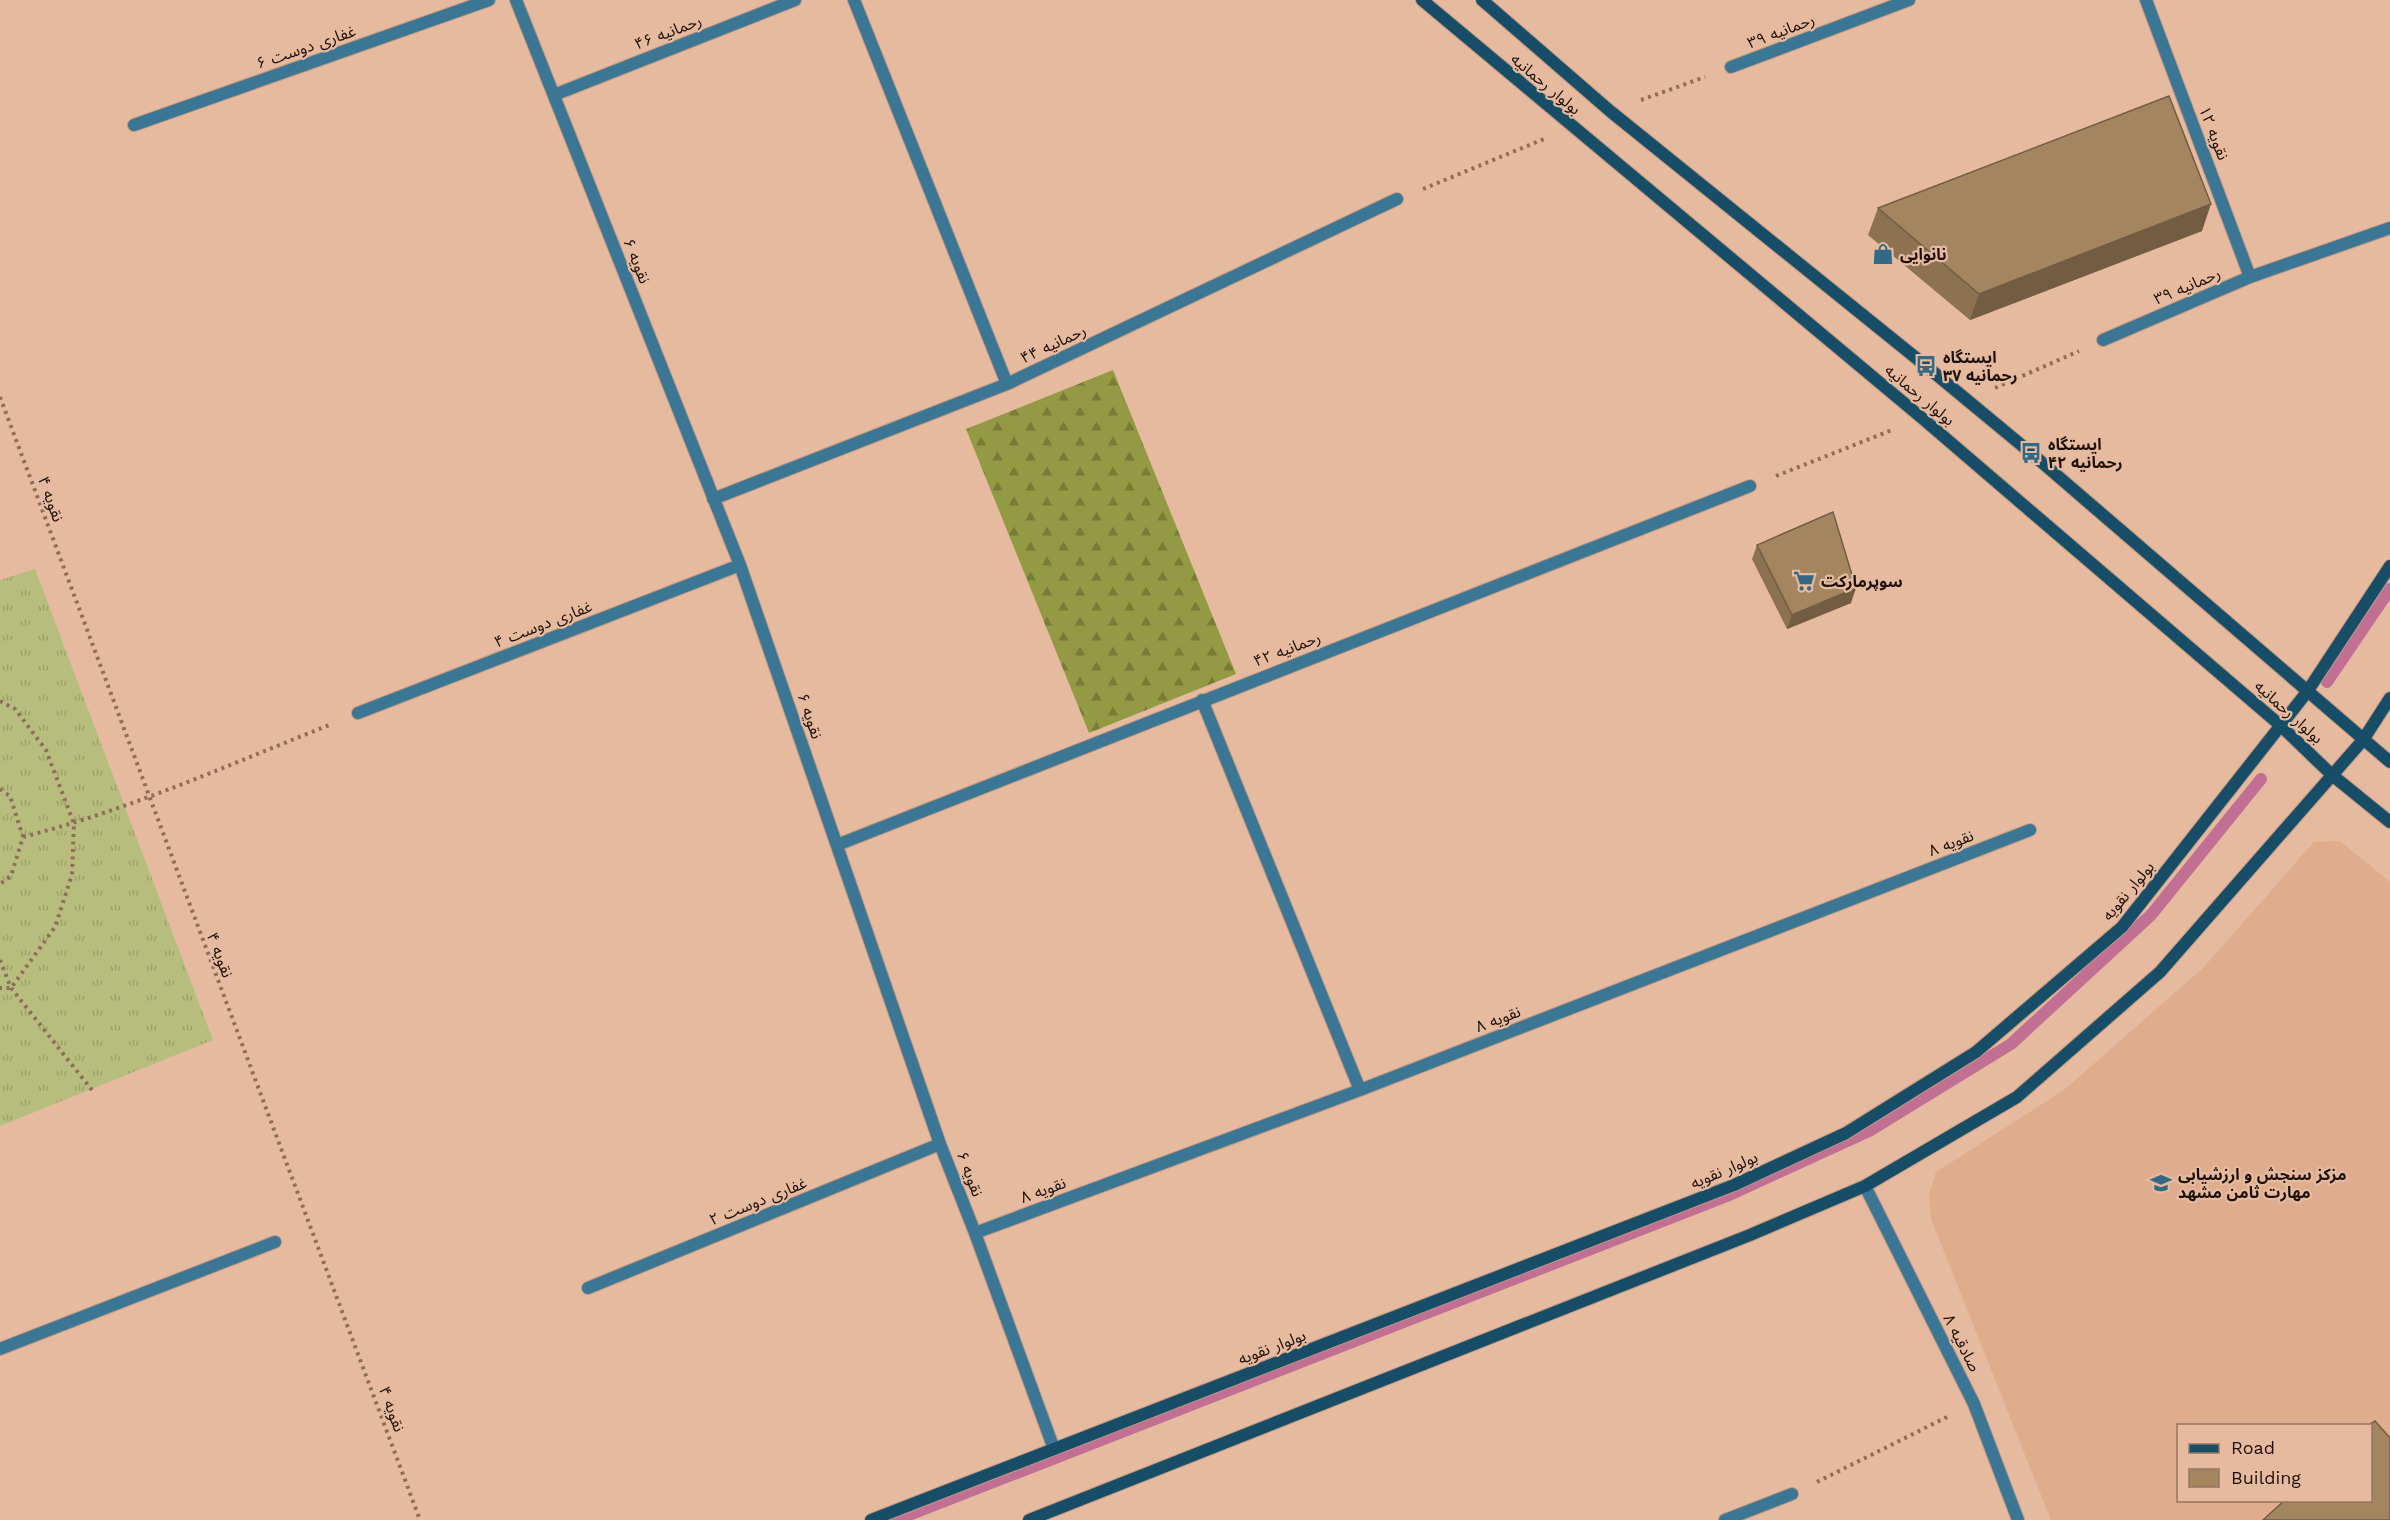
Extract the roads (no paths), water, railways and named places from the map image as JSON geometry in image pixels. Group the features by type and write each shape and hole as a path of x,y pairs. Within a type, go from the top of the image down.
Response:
{"main road":[{"name":"بولوار رحمانیه","path":"1422,0 1922,418 2280,725 2332,775 2390,822"},
{"name":"بولوار رحمانیه","path":"1482,0 1610,111 1967,400 2390,762"},
{"name":"بولوار نقویه","path":"871,1520 1734,1185 1846,1133 1976,1052 2122,927 2307,692 2390,566"},
{"path":"1029,1520 1739,1240 1865,1186 2017,1097 2151,980 2363,740 2390,698"}],"street":[{"name":"غفاری دوست ۶","path":"134,125 489,0"},
{"name":"نقویه ۶","path":"516,0 740,565 940,1144 1054,1449"},
{"name":"رحمانیه ۴۶","path":"554,95 795,0"},
{"path":"854,0 1007,384"},
{"name":"رحمانیه ۳۹","path":"1731,67 1909,0"},
{"name":"نقویه ۱۲","path":"2146,0 2250,278"},
{"name":"رحمانیه ۴۴","path":"714,500 1007,384 1397,200"},
{"name":"رحمانیه ۳۹","path":"2103,340 2250,278 2390,228"},
{"name":"رحمانیه ۴۲","path":"837,845 1750,486"},
{"name":"غفاری دوست ۴","path":"358,713 740,565"},
{"path":"1202,700 1360,1090"},
{"name":"نقویه ۸","path":"975,1233 1360,1090 2030,830"},
{"name":"غفاری دوست ۲","path":"588,1288 940,1144"},
{"name":"صادقیه ۸","path":"1865,1186 1974,1404 2018,1520"},
{"path":"0,1349 275,1242"},
{"path":"1725,1520 1792,1494"}],"waterway":[{"path":"2327,682 2390,589"},
{"path":"896,1520 1727,1196 1871,1130 2011,1044 2151,915 2261,779"}],"place":[{"name":"نانوایی","path":"1883,254"},
{"name":"ایستگاه رحمانیه ۳۷","path":"1926,366"},
{"name":"ایستگاه رحمانیه ۴۲","path":"2031,453"},
{"name":"سوپرمارکت","path":"1804,581"},
{"name":"مزکز سنجش و ارزشیابی مهارت ثامن مشهد","path":"2161,1183"}]}
